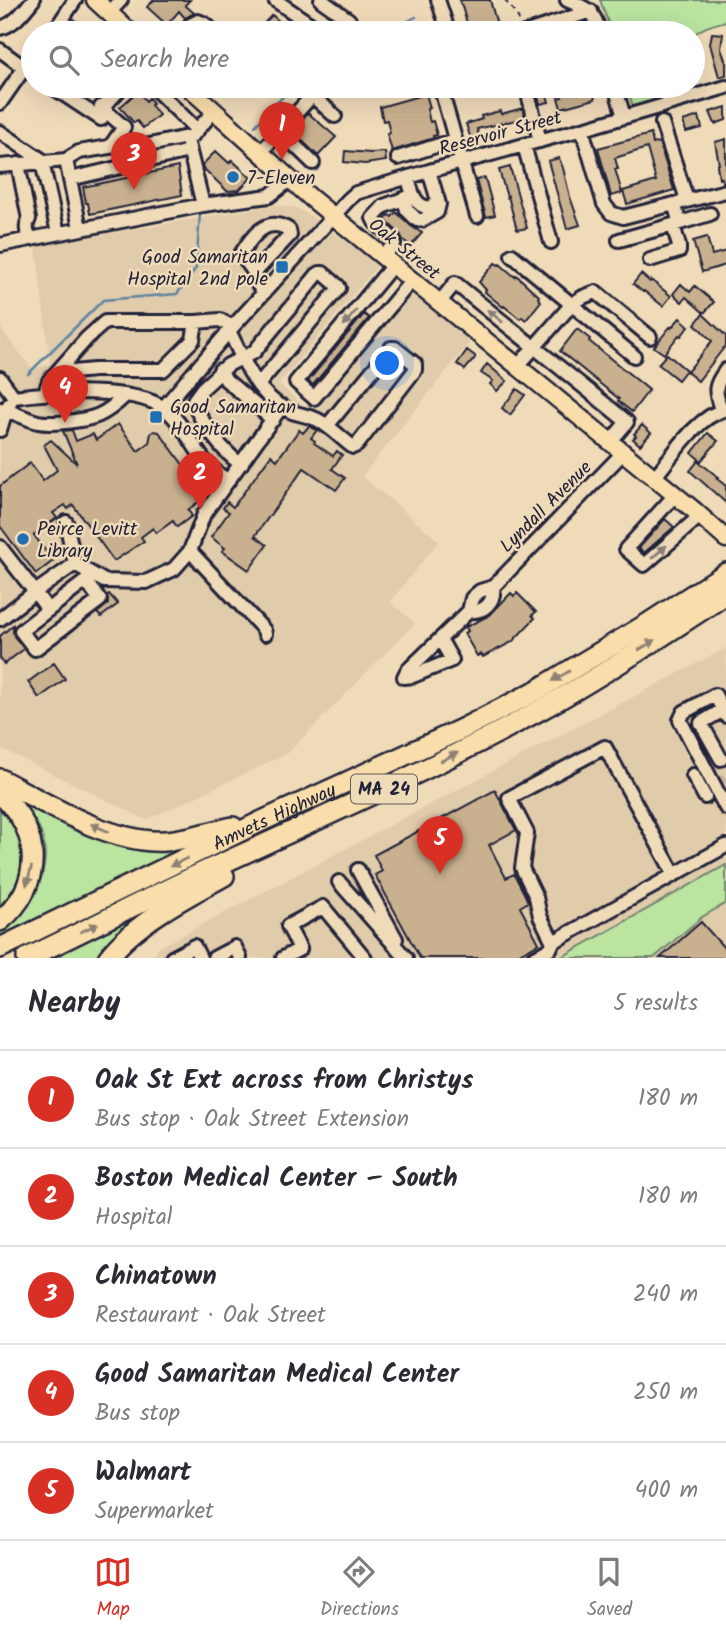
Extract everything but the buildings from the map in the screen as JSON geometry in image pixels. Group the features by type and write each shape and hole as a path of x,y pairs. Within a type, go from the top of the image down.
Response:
{"highway":[{"name":"Amvets Highway","path":"0,948 262,821 461,729 534,692 725,581"},
{"name":"Amvets Highway","path":"27,958 401,781 543,708 658,639 725,581"},
{"path":"0,779 93,826 120,837 136,840 165,841 262,821"},
{"path":"0,794 12,804 24,824 31,841 33,860 30,878 22,897 0,921"},
{"path":"108,958 120,944 153,918 247,864 300,829"}],"main road":[{"path":"95,0 118,21"},
{"name":"Oak Street","path":"200,98 333,217 726,539"}],"street":[{"path":"0,28 9,26 33,0"},
{"path":"61,21 75,0"},
{"path":"109,13 121,0"},
{"path":"275,0 306,21"},
{"path":"321,0 348,21"},
{"path":"438,0 445,21"},
{"path":"567,0 591,12 597,21"},
{"path":"550,21 591,12"},
{"path":"0,50 21,63"},
{"path":"0,103 21,79"},
{"name":"Reservoir Street","path":"705,93 726,87"},
{"path":"70,98 124,127 110,147"},
{"path":"99,114 113,98"},
{"path":"164,98 197,130"},
{"path":"260,153 310,98"},
{"path":"315,98 335,116"},
{"path":"443,98 477,216"},
{"path":"529,98 540,141"},
{"path":"618,98 624,117"},
{"name":"Reservoir Street","path":"164,407 231,329 356,193 689,98"},
{"path":"0,166 66,160 79,152 127,144 140,147 192,136 214,111"},
{"path":"650,260 679,251 677,224 680,202 663,123"},
{"path":"582,130 604,204 611,213 623,217 726,191"},
{"path":"280,131 313,163"},
{"path":"0,132 43,162 58,233"},
{"path":"186,137 203,205"},
{"path":"398,158 455,140"},
{"path":"524,145 551,242"},
{"path":"70,179 189,151"},
{"path":"66,160 80,229"},
{"path":"18,164 29,219 26,224 29,239"},
{"path":"412,280 314,398 296,382 388,261 393,237 374,222 373,218 384,206 408,198 426,208 438,200 429,171"},
{"path":"408,177 408,198"},
{"path":"0,244 203,205 269,196 290,180"},
{"path":"619,240 710,214"},
{"path":"512,255 634,356"},
{"path":"254,272 264,293"},
{"path":"242,463 232,457 204,424 195,409 194,400 220,370 254,352 320,273 323,273 339,288 258,385"},
{"path":"439,303 455,283 535,348"},
{"path":"517,367 572,304 596,292 650,337"},
{"path":"45,393 49,381 105,322 220,320 231,329 265,394 293,412 327,426 353,447 415,370 415,364 395,348 390,348 327,426"},
{"path":"62,366 73,372 163,370 193,340 196,322"},
{"name":"Lyndall Avenue","path":"440,639 469,611 472,598 480,591 493,587 607,471 627,422 535,348"},
{"path":"105,392 107,370"},
{"path":"220,370 226,380 273,419"},
{"path":"654,478 685,439 703,422 724,410 715,390 717,382 726,370"},
{"path":"0,378 14,397"},
{"path":"0,430 3,410 14,397 45,393 105,392 125,395 164,407 208,465 228,481"},
{"path":"3,410 49,424 83,420 97,417 112,409 125,395"},
{"path":"66,522 75,564 104,581 146,582 174,569 190,551 204,514 282,406"},
{"path":"675,495 626,549 644,565 700,516"},
{"path":"0,547 48,610"},
{"path":"190,551 265,634"},
{"path":"0,619 75,564"},
{"path":"86,581 100,600 35,649 20,631 48,610 86,581"},
{"path":"722,709 715,695 684,712 680,720 726,808"},
{"path":"701,745 687,718 722,709"},
{"path":"721,759 701,723 722,709"},
{"path":"553,942 540,916 537,897 522,868 527,833 509,798 605,747 674,874"},
{"path":"692,775 705,797"},
{"path":"533,958 550,949 553,942 726,846"},
{"path":"359,870 406,958"},
{"path":"339,882 406,958"},
{"path":"283,958 300,949 288,926 323,907 365,958"},
{"path":"172,958 194,946 200,958"},
{"path":"214,958 234,947 240,958"}],"path":[{"path":"505,0 520,21"}],"shaded area":[{"path":"276,205 296,208 314,218 378,265 279,384 309,411 315,411 411,293 470,342 362,476 439,541 390,602 415,623 288,753 147,820 0,748 0,322 2,331 32,368 50,365 36,246"},
{"path":"726,648 726,958 154,958 158,948"}],"green space":[{"path":"600,0 726,0 726,21 705,28 705,21 608,21"},
{"path":"630,98 660,98 633,107"},
{"path":"8,789 102,837 153,850 183,850 0,938 0,931 22,910 38,886 45,858 39,828 29,812"},
{"path":"0,808 16,832 22,857 17,882 0,905"},
{"path":"726,865 726,903 702,917 654,958 560,958"},
{"path":"168,899 120,933 97,958 46,958"}],"waterway":[{"path":"408,21 416,17"},
{"path":"255,126 282,98"},
{"path":"28,374 103,300 177,294 196,268 200,214"}],"tunnel":[{"path":"701,745 723,785"}],"place":[{"name":"Oak St Ext across from Christys","path":"282,160"},
{"name":"7-Eleven","path":"233,177"},
{"name":"Chinatown","path":"134,190"},
{"name":"Good Samaritan Hospital 2nd pole","path":"282,267"},
{"name":"Good Samaritan Hospital","path":"156,417"},
{"name":"Good Samaritan Medical Center","path":"65,423"},
{"name":"Boston Medical Center – South","path":"200,509"},
{"name":"Peirce Levitt Library","path":"23,539"},
{"name":"Walmart","path":"440,874"}]}
